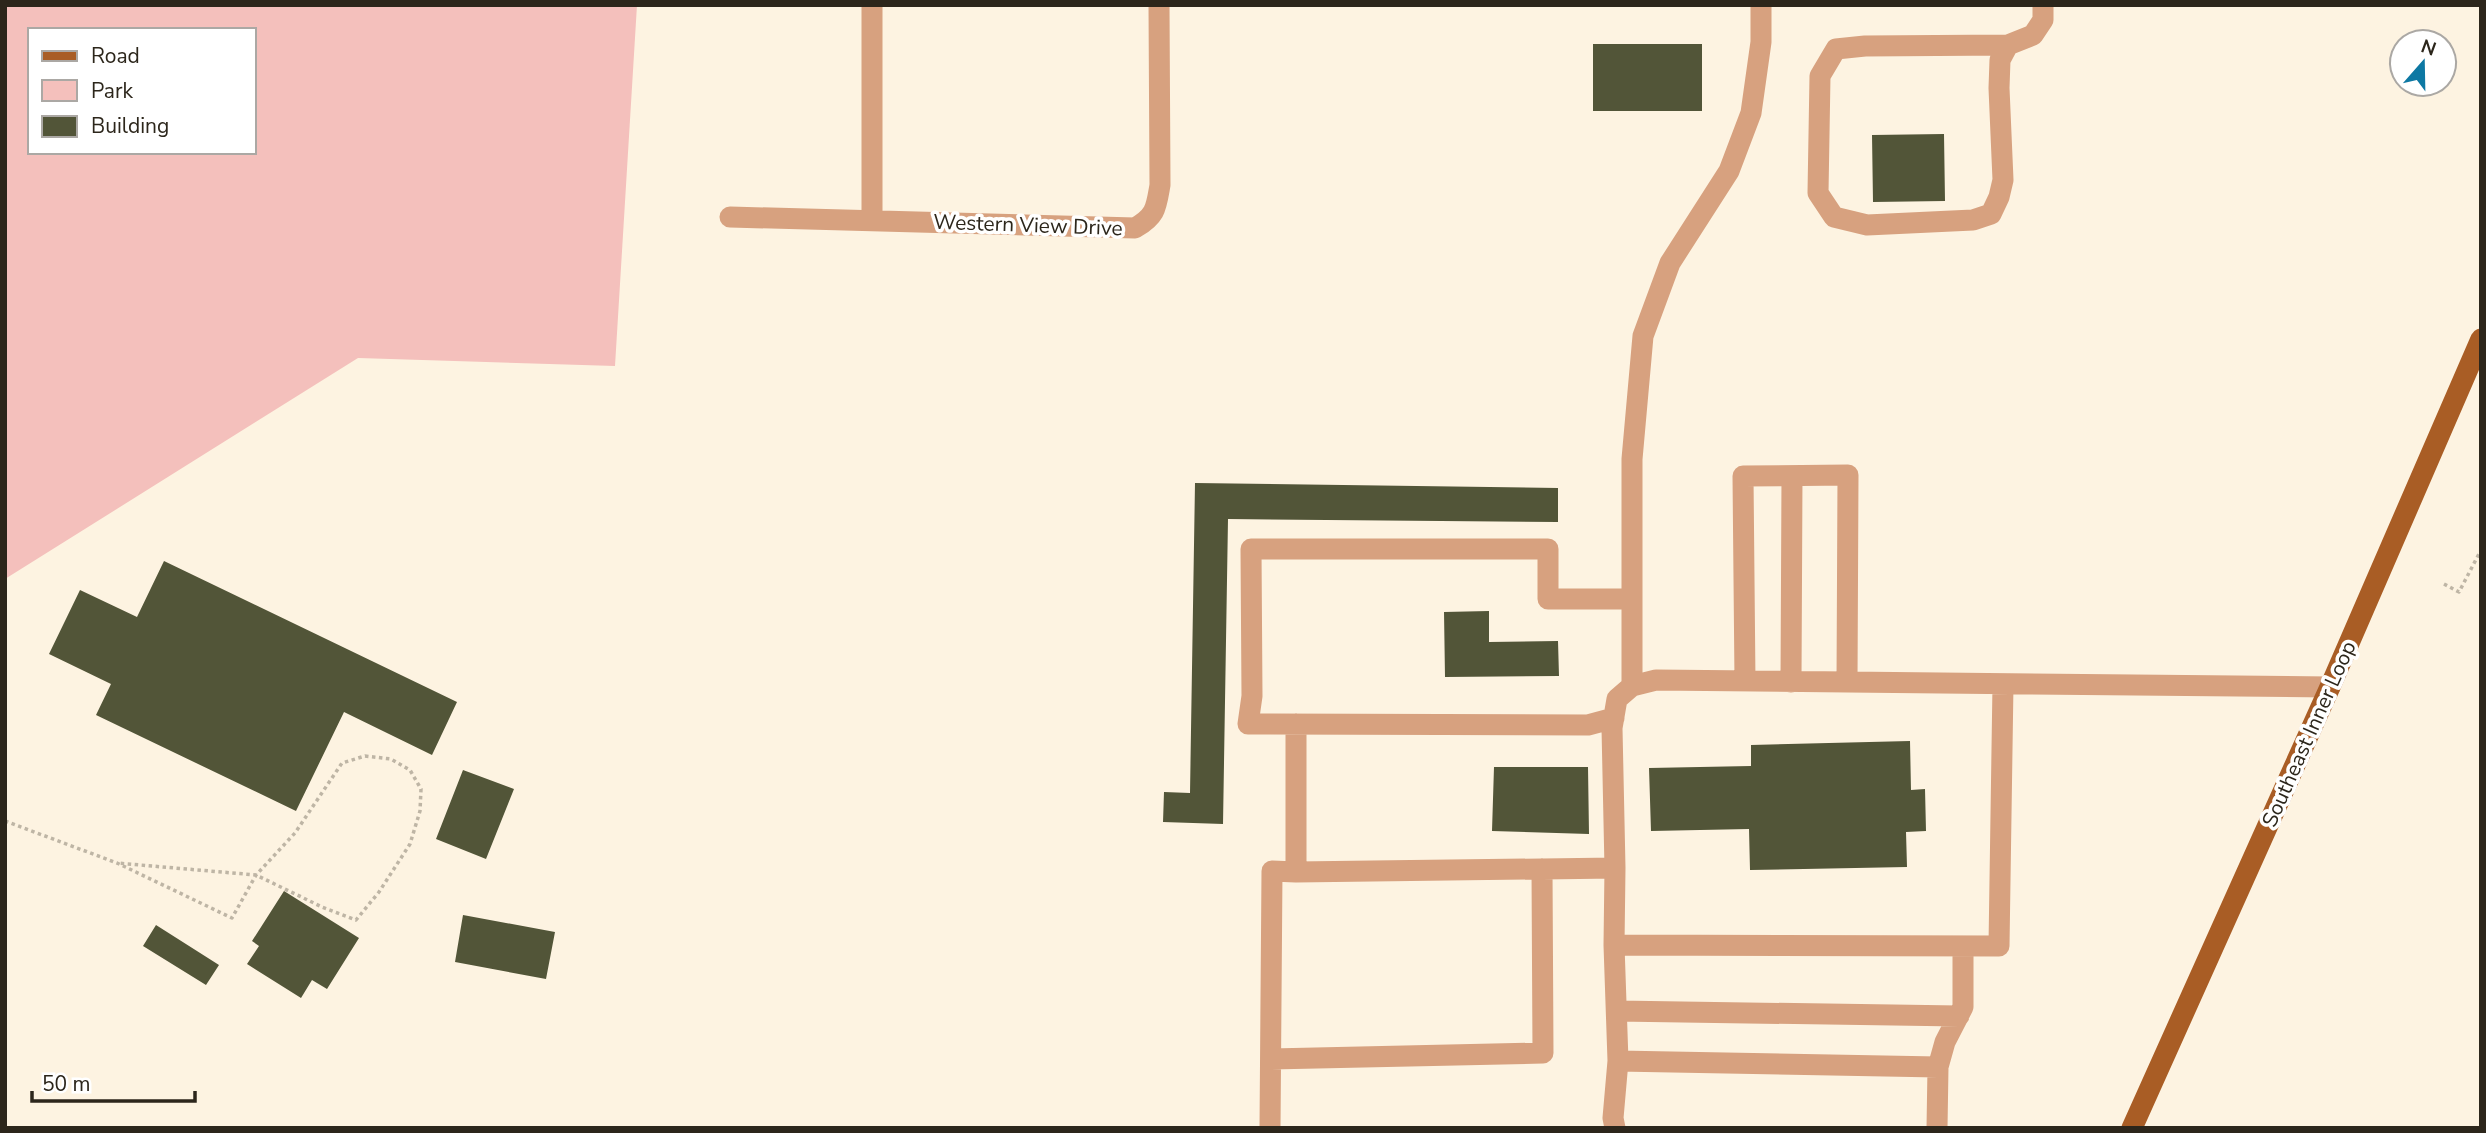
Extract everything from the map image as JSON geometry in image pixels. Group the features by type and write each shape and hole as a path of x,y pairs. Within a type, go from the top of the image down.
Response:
{"main road":[{"name":"Southeast Inner Loop","path":"2132,1128 2330,687 2481,339"}],"street":[{"path":"872,5 872,220"},
{"name":"Western View Drive","path":"730,217 1135,228 1148,220 1156,209 1160,185 1159,5"},
{"path":"1632,686 1632,460 1643,335 1670,263 1729,171 1751,114 1761,42 1761,5"},
{"path":"2008,45 2000,60 2003,180 1991,214 1973,220 1867,225 1834,217 1818,193 1820,76 1836,48 2008,45 2033,36 2043,20 2043,5"},
{"path":"1745,681 1743,476 1848,475 1847,682"},
{"path":"1791,682 1792,476"},
{"path":"1614,718 1588,725 1248,724 1252,696 1251,549 1548,549 1548,598 1632,599"},
{"path":"1615,1128 1613,1118 1618,1061 1612,728 1617,699 1632,686 1656,680 2330,687"},
{"path":"1614,945 1999,946 2003,684"},
{"path":"1296,724 1296,872"},
{"path":"1270,1128 1272,872 1615,868"},
{"path":"1271,1059 1543,1053 1542,869"},
{"path":"1937,1128 1938,1067 1945,1042 1963,1007 1963,947"},
{"path":"1617,1011 1959,1016"},
{"path":"1618,1061 1938,1067"}],"path":[{"path":"2444,584 2459,592 2481,551"},
{"path":"5,821 117,863 232,918 256,875 295,833 342,763 365,756 391,759 410,771 421,789 420,811 410,844 380,892 356,919 256,875 117,863"}],"green space":[{"path":"5,5 637,5 615,366 358,358 5,579"}],"building":[{"path":"1593,44 1702,44 1702,111 1593,111"},
{"path":"1944,134 1945,201 1873,202 1872,135"},
{"path":"1195,483 1558,488 1558,522 1228,519 1223,824 1163,822 1164,792 1190,793"},
{"path":"164,561 457,702 432,755 344,712 296,811 96,715 111,684 49,654 80,590 137,617"},
{"path":"1489,611 1489,642 1558,641 1559,676 1445,677 1444,612"},
{"path":"1910,741 1911,790 1925,789 1926,831 1906,832 1907,867 1750,870 1749,829 1651,831 1649,768 1751,766 1751,745"},
{"path":"1494,767 1588,767 1589,834 1492,831"},
{"path":"463,770 514,789 486,859 436,839"},
{"path":"284,891 359,938 327,989 312,980 301,998 247,964 259,946 252,941"},
{"path":"463,915 555,932 546,979 455,962"},
{"path":"156,925 219,965 206,985 143,946"}]}
